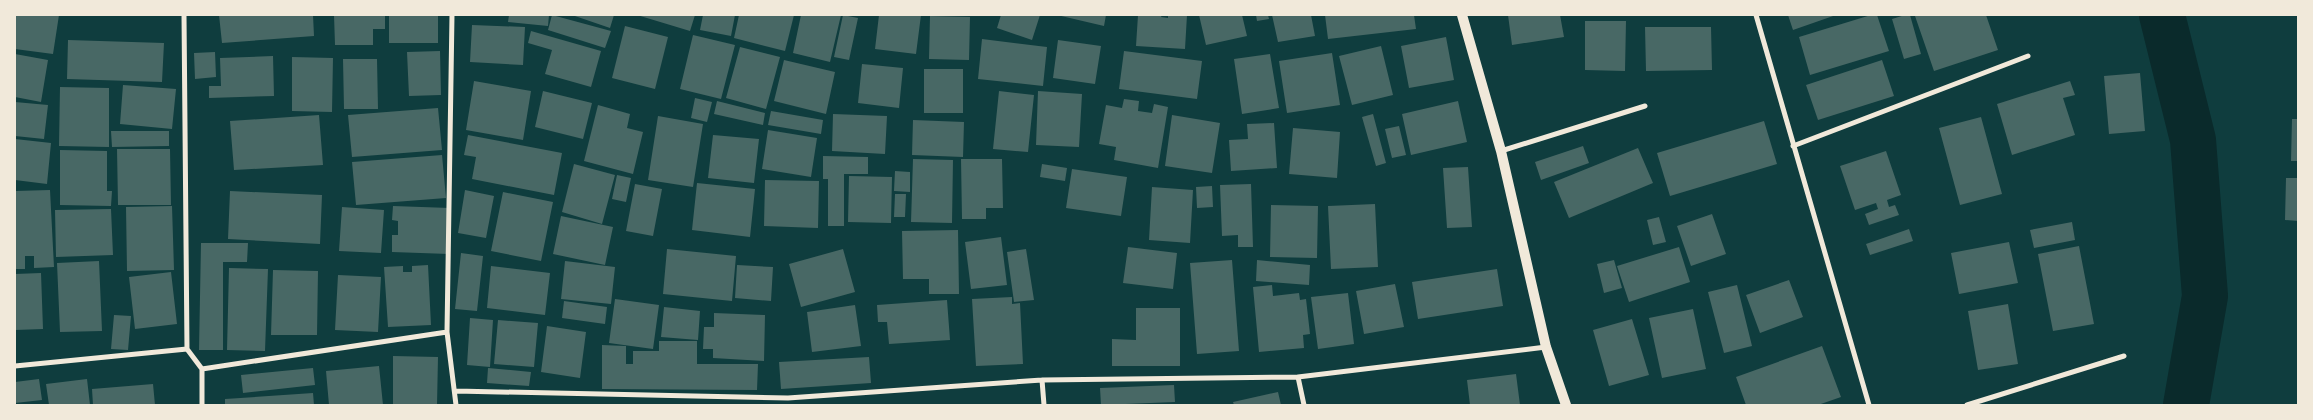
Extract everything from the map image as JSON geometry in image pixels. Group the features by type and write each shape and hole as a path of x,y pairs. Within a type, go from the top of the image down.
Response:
{"main road":[{"path":"1462,15 1501,151 1546,346 1566,405"}],"street":[{"path":"184,15 187,349 202,368 202,405"},
{"path":"452,15 447,332 456,391 456,405"},
{"path":"1756,15 1869,405"},
{"path":"1793,146 2028,56"},
{"path":"1501,151 1645,106"},
{"path":"202,368 447,332"},
{"path":"456,391 788,398 1042,380 1298,377 1546,346"},
{"path":"15,366 187,349"},
{"path":"1967,405 2124,356"},
{"path":"1298,377 1304,405"},
{"path":"1042,380 1044,405"}],"building":[{"path":"15,15 59,15 53,54 15,49"},
{"path":"219,15 313,15 314,36 222,43"},
{"path":"334,15 385,15 385,29 373,29 373,45 335,45"},
{"path":"389,15 438,15 438,43 389,43"},
{"path":"509,15 549,15 548,26 508,22"},
{"path":"552,15 611,31 605,48 548,30"},
{"path":"572,15 614,15 610,28"},
{"path":"637,15 695,15 690,31"},
{"path":"703,15 735,15 731,36 700,30"},
{"path":"739,15 794,15 785,51 734,38"},
{"path":"801,15 841,15 830,62 793,53"},
{"path":"843,15 858,18 849,60 834,57"},
{"path":"879,15 921,15 916,54 875,49"},
{"path":"1001,15 1040,15 1032,40 997,28"},
{"path":"1057,15 1106,15 1104,26"},
{"path":"1138,15 1162,15 1161,17 1168,18 1168,15 1187,15 1185,49 1136,46"},
{"path":"1199,15 1242,15 1247,36 1206,45"},
{"path":"1256,15 1268,15 1269,19 1257,21"},
{"path":"1272,15 1311,15 1315,36 1278,42"},
{"path":"1325,15 1414,15 1416,29 1328,39"},
{"path":"1508,15 1560,15 1564,37 1512,45"},
{"path":"1788,15 1836,15 1793,30"},
{"path":"1871,15 1877,15 1889,51 1810,75 1799,37"},
{"path":"1910,15 1921,54 1904,59 1892,19"},
{"path":"1986,15 1998,50 1934,71 1915,16"},
{"path":"930,16 970,17 969,60 929,59"},
{"path":"1585,21 1626,21 1625,71 1585,70"},
{"path":"472,25 525,27 523,65 470,62"},
{"path":"625,26 668,37 655,89 612,78"},
{"path":"1645,27 1711,27 1712,70 1646,71"},
{"path":"531,31 601,51 591,87 545,74 552,50 528,43"},
{"path":"693,35 735,45 721,99 680,89"},
{"path":"1446,37 1454,80 1409,88 1401,46"},
{"path":"982,39 1047,47 1043,86 978,79"},
{"path":"68,40 164,43 162,82 67,79"},
{"path":"1058,40 1101,46 1095,84 1053,78"},
{"path":"1381,46 1393,95 1352,105 1339,56"},
{"path":"740,47 780,57 766,109 726,98"},
{"path":"440,51 441,95 409,96 407,52"},
{"path":"1124,51 1202,61 1197,99 1119,89"},
{"path":"215,52 216,77 195,79 194,53"},
{"path":"1332,53 1340,105 1287,113 1279,61"},
{"path":"15,54 48,60 41,102 15,97"},
{"path":"1270,54 1279,108 1242,114 1234,59"},
{"path":"273,56 274,96 209,98 209,86 221,86 220,58"},
{"path":"292,57 333,58 332,112 292,111"},
{"path":"343,59 377,59 378,109 344,109"},
{"path":"784,60 835,72 826,114 774,101"},
{"path":"1882,60 1894,96 1818,120 1806,85"},
{"path":"862,64 903,68 899,108 858,103"},
{"path":"924,69 963,69 963,113 924,113"},
{"path":"2140,73 2145,131 2109,134 2104,76"},
{"path":"474,81 531,91 523,140 466,130"},
{"path":"2070,81 2075,95 2063,98 2075,135 2012,155 1997,104"},
{"path":"123,85 176,89 172,129 120,124"},
{"path":"60,87 109,88 109,147 59,146"},
{"path":"543,91 592,103 583,139 535,127"},
{"path":"999,91 1034,95 1028,152 993,149"},
{"path":"1038,91 1082,94 1079,147 1036,145"},
{"path":"695,98 712,102 707,122 691,118"},
{"path":"1124,99 1139,101 1138,111 1152,113 1154,104 1168,107 1158,168 1114,160 1116,147 1099,144 1106,105 1122,108"},
{"path":"717,101 765,113 763,125 714,114"},
{"path":"1458,101 1467,142 1411,155 1402,114"},
{"path":"15,102 48,105 44,139 15,136"},
{"path":"598,105 630,114 627,128 643,132 633,174 584,161"},
{"path":"438,108 442,150 352,157 348,115"},
{"path":"771,111 823,120 821,134 768,125"},
{"path":"833,114 887,116 885,154 832,151"},
{"path":"1373,114 1386,163 1376,166 1362,117"},
{"path":"319,115 323,165 234,170 230,121"},
{"path":"1172,115 1220,123 1212,173 1165,166"},
{"path":"658,116 703,124 693,187 648,180"},
{"path":"1981,117 2002,194 1960,205 1939,128"},
{"path":"2292,119 2298,119 2298,161 2291,161"},
{"path":"913,120 964,122 963,157 912,155"},
{"path":"1764,121 1777,164 1670,196 1657,153"},
{"path":"1274,123 1277,168 1231,171 1229,140 1248,139 1247,124"},
{"path":"1399,126 1406,155 1392,158 1385,129"},
{"path":"1293,128 1340,132 1337,178 1289,174"},
{"path":"768,130 817,138 811,177 762,169"},
{"path":"111,131 169,131 169,146 112,147"},
{"path":"468,135 562,153 554,195 472,179 476,157 464,155"},
{"path":"713,135 759,139 754,183 708,178"},
{"path":"15,139 51,143 47,184 15,180"},
{"path":"1583,146 1589,163 1541,180 1535,162"},
{"path":"1638,148 1653,183 1569,218 1554,182"},
{"path":"117,149 170,149 171,205 118,205"},
{"path":"60,150 107,151 107,191 112,191 111,206 60,205"},
{"path":"1886,151 1901,195 1887,200 1889,207 1895,205 1899,215 1869,225 1865,214 1878,209 1876,203 1855,210 1840,166"},
{"path":"442,155 446,198 356,205 352,162"},
{"path":"823,156 868,157 868,174 844,174 844,226 828,226 828,179 823,179"},
{"path":"913,159 953,160 952,223 911,222"},
{"path":"961,159 1002,159 1003,208 986,208 986,219 962,219"},
{"path":"574,164 615,175 602,224 562,212"},
{"path":"1042,164 1067,168 1065,181 1040,177"},
{"path":"1468,167 1472,227 1447,228 1443,168"},
{"path":"1072,169 1127,177 1121,216 1066,208"},
{"path":"895,171 910,172 910,192 894,191"},
{"path":"617,175 631,178 626,202 612,199"},
{"path":"849,176 892,177 891,223 848,222"},
{"path":"2286,178 2298,178 2298,221 2285,220"},
{"path":"765,180 819,181 818,228 764,226"},
{"path":"697,183 755,189 750,237 692,230"},
{"path":"635,184 662,189 653,236 626,231"},
{"path":"1251,184 1253,247 1238,247 1238,235 1222,236 1220,185"},
{"path":"1212,186 1213,207 1197,208 1196,187"},
{"path":"1152,187 1193,190 1190,243 1149,240"},
{"path":"50,190 54,267 34,268 34,256 25,256 25,269 15,269 15,191"},
{"path":"465,190 494,196 486,238 458,233"},
{"path":"230,191 322,195 320,244 228,239"},
{"path":"503,192 553,202 541,261 491,251"},
{"path":"895,194 906,194 905,217 894,217"},
{"path":"1375,204 1378,267 1331,269 1328,206"},
{"path":"1271,205 1318,206 1317,258 1270,257"},
{"path":"172,206 174,270 127,271 126,207"},
{"path":"393,206 450,208 449,254 392,252 392,235 398,235 398,221 392,220"},
{"path":"342,207 384,210 381,253 339,251"},
{"path":"111,209 113,255 56,257 55,210"},
{"path":"1712,214 1726,254 1691,266 1677,226"},
{"path":"561,216 613,227 605,265 553,254"},
{"path":"1659,217 1666,242 1653,245 1647,220"},
{"path":"2072,222 2075,240 2034,248 2030,230"},
{"path":"1909,229 1913,241 1870,255 1866,244"},
{"path":"958,230 959,294 929,294 929,279 903,279 902,231"},
{"path":"1001,237 1007,285 971,289 965,242"},
{"path":"2009,242 2018,283 1959,294 1951,253"},
{"path":"201,243 248,243 247,262 223,262 223,350 199,350"},
{"path":"2079,246 2094,324 2053,331 2038,254"},
{"path":"1128,247 1177,253 1173,289 1123,283"},
{"path":"1679,247 1690,282 1629,302 1617,266"},
{"path":"667,249 736,256 732,301 663,294"},
{"path":"843,249 855,292 801,307 789,264"},
{"path":"1026,249 1034,300 1014,302 1007,252"},
{"path":"461,253 483,256 477,311 455,309"},
{"path":"1232,260 1239,351 1197,354 1190,263"},
{"path":"1257,260 1310,265 1309,285 1256,281"},
{"path":"1614,260 1622,288 1604,293 1597,264"},
{"path":"99,261 102,331 60,332 57,263"},
{"path":"565,261 615,267 611,304 561,299"},
{"path":"428,265 431,325 388,327 384,267 403,266 403,272 412,272 412,266"},
{"path":"737,265 773,267 771,301 735,298"},
{"path":"491,266 550,273 545,315 487,308"},
{"path":"229,268 268,269 265,351 227,350"},
{"path":"1497,269 1503,306 1418,319 1412,282"},
{"path":"273,270 318,271 317,335 271,335"},
{"path":"171,272 177,324 135,329 129,277"},
{"path":"41,273 43,329 15,330 15,274"},
{"path":"338,275 381,277 378,332 335,330"},
{"path":"1789,280 1803,317 1760,333 1746,295"},
{"path":"1395,284 1404,327 1364,334 1356,291"},
{"path":"1272,285 1273,296 1299,293 1300,300 1306,299 1310,334 1303,335 1304,348 1259,352 1253,287"},
{"path":"1737,285 1752,346 1724,353 1708,292"},
{"path":"1348,293 1354,344 1318,349 1311,297"},
{"path":"1012,297 1012,304 1020,303 1023,364 976,366 972,299"},
{"path":"615,299 659,305 653,349 609,343"},
{"path":"947,300 950,340 889,344 887,322 878,322 877,305"},
{"path":"564,301 607,307 605,324 562,318"},
{"path":"2008,304 2018,364 1978,370 1968,311"},
{"path":"855,305 861,346 812,352 807,312"},
{"path":"664,307 700,311 698,340 661,337"},
{"path":"1136,308 1180,308 1180,366 1112,366 1112,339 1136,340"},
{"path":"1693,309 1706,369 1662,378 1649,318"},
{"path":"714,313 765,315 764,361 713,358 713,349 703,349 704,327 714,327"},
{"path":"114,315 131,316 128,350 111,349"},
{"path":"470,318 493,320 490,367 467,365"},
{"path":"1632,319 1649,375 1609,386 1593,330"},
{"path":"498,320 538,323 534,367 494,364"},
{"path":"547,326 586,332 580,378 541,372"},
{"path":"659,341 697,341 697,364 758,364 757,390 602,389 602,345 626,346 626,364 633,364 633,351 659,351"},
{"path":"1822,346 1841,397 1818,405 1746,405 1736,377"},
{"path":"393,356 438,357 437,405 393,405"},
{"path":"869,357 871,383 781,389 779,362"},
{"path":"379,366 383,405 329,405 326,371"},
{"path":"313,368 315,385 243,393 241,375"},
{"path":"488,368 531,372 529,386 487,383"},
{"path":"1516,374 1520,405 1470,405 1467,380"},
{"path":"39,379 42,400 15,403 15,382"},
{"path":"87,379 90,405 49,405 46,384"},
{"path":"153,384 155,405 93,405 92,389"},
{"path":"1174,385 1175,402 1101,405 1100,388"},
{"path":"1278,392 1281,405 1234,405 1233,402"},
{"path":"313,393 314,405 225,405 225,399"}],"waterway":[{"path":"2162,15 2193,140 2205,296 2186,405"}]}
